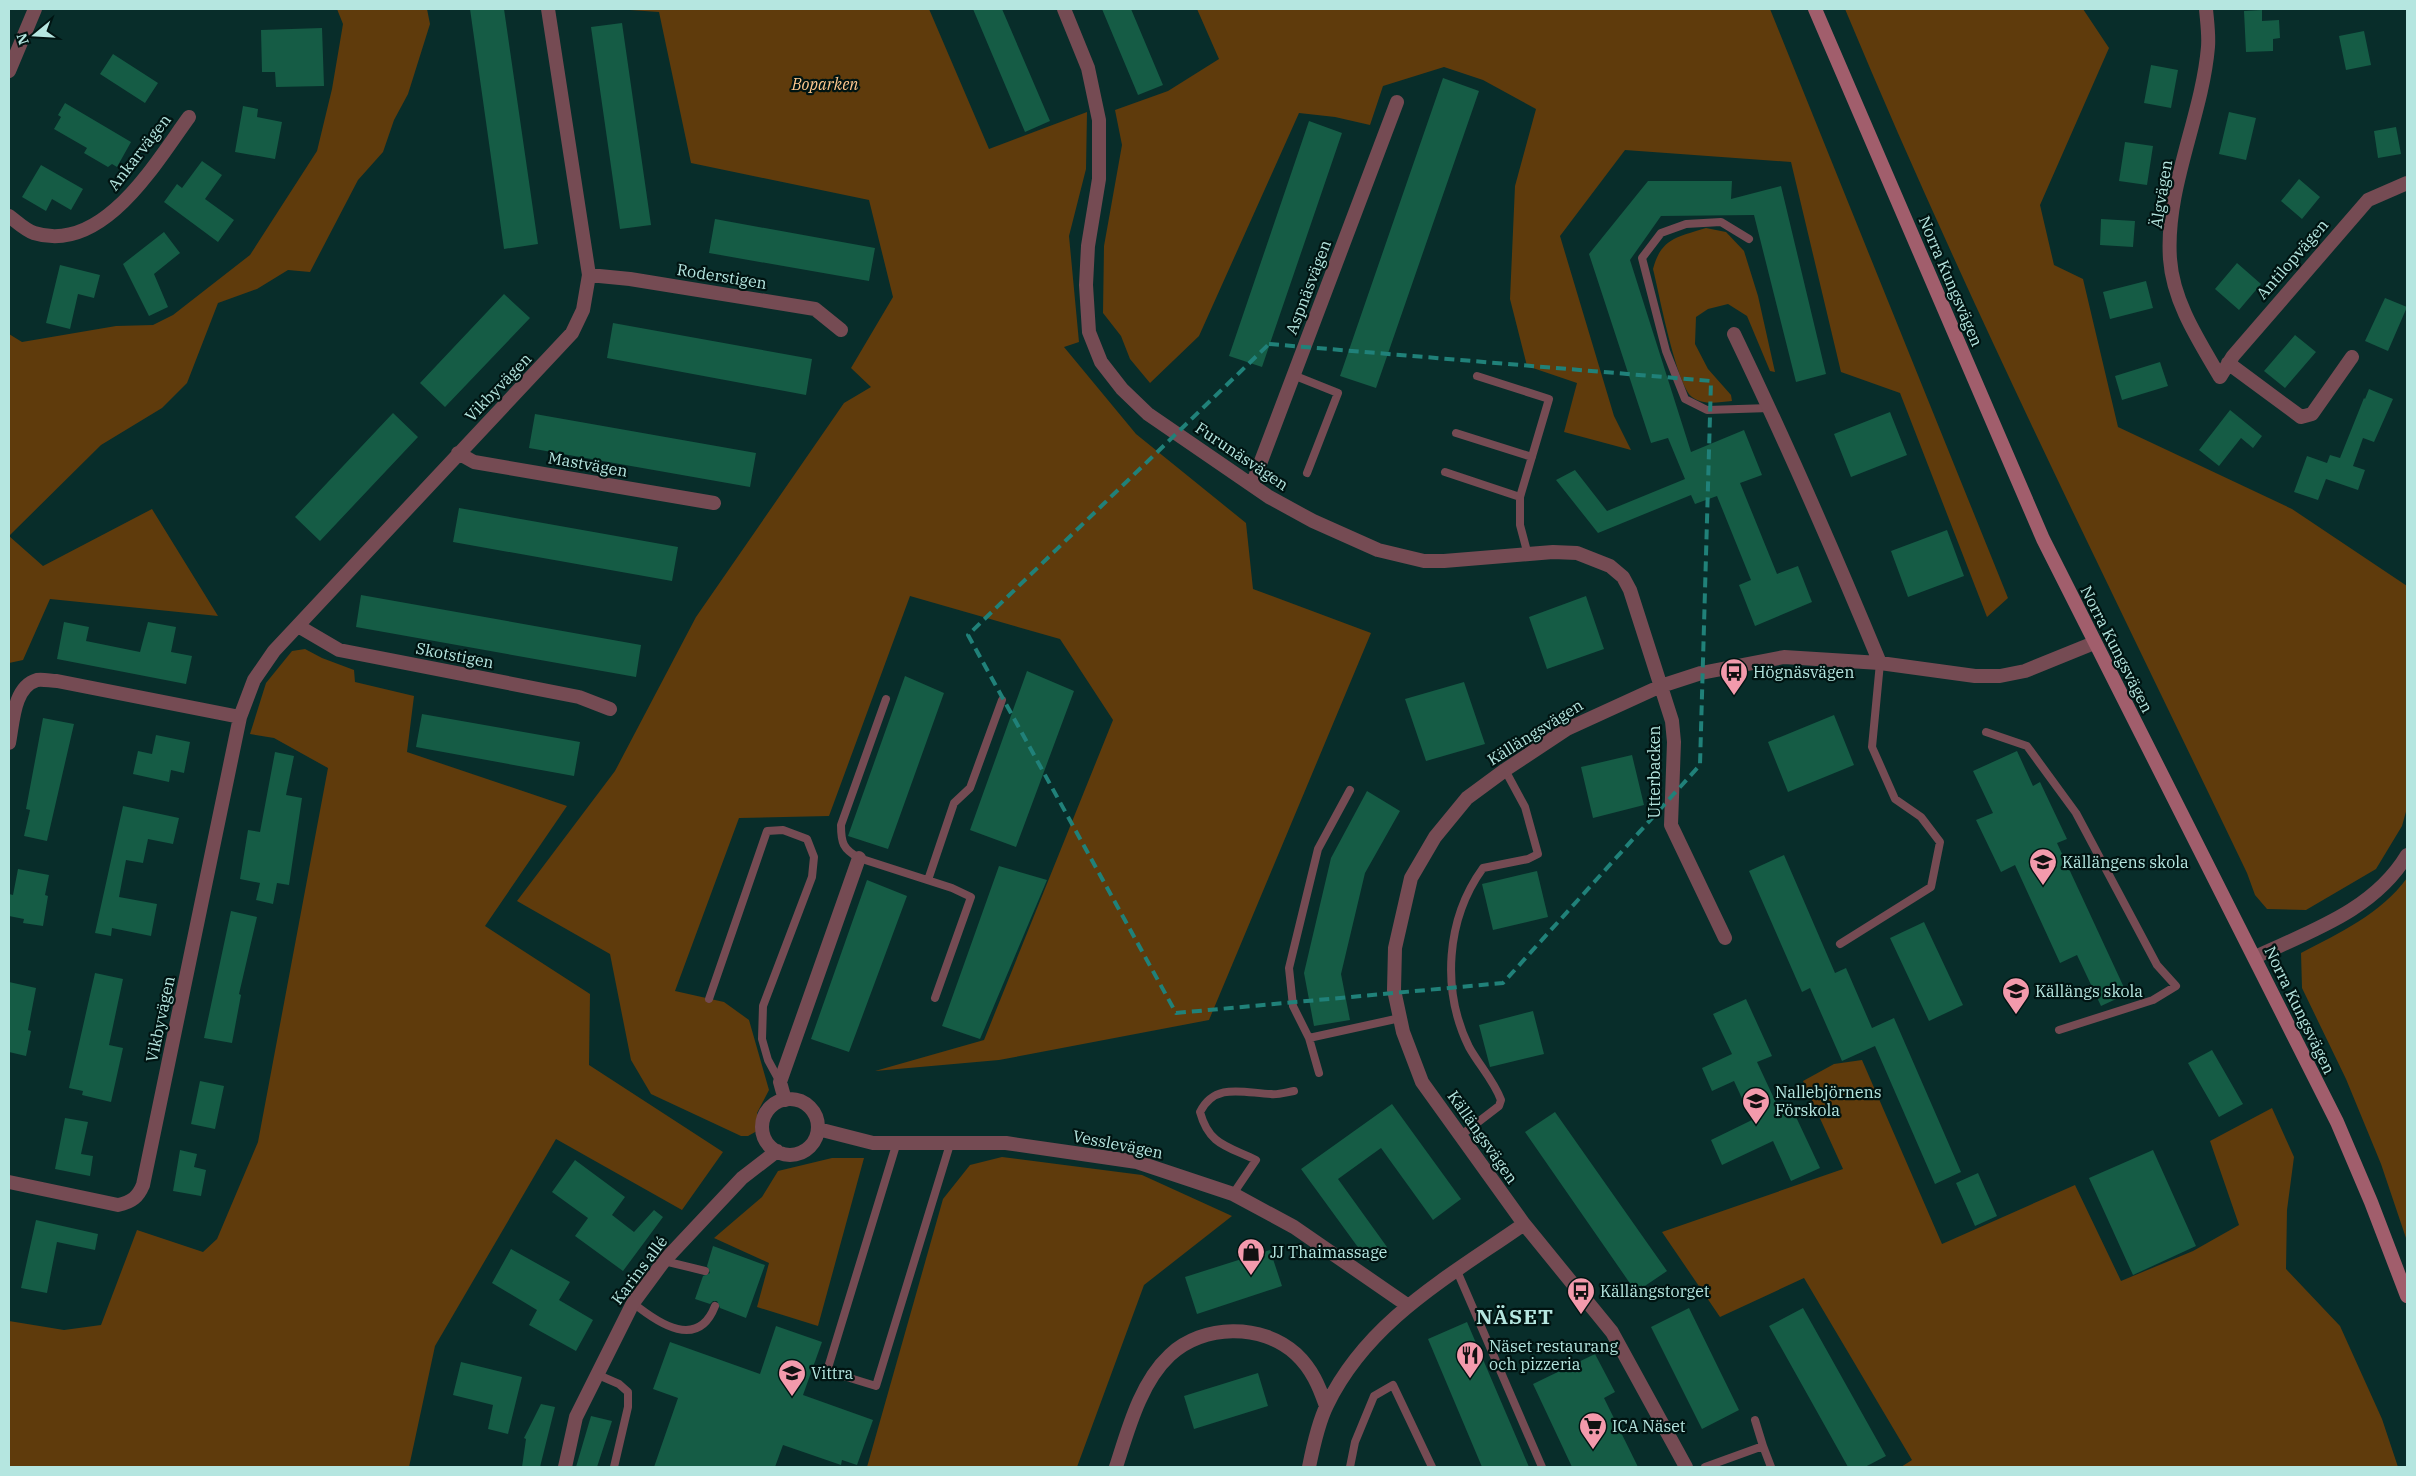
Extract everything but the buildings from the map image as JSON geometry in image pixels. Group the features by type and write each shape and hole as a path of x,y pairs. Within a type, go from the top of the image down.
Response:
{"main road":[{"name":"Norra Kungsvägen","path":"1814,9 2043,539 2337,1122 2371,1202 2407,1296"}],"street":[{"path":"9,71 35,9"},
{"name":"Vikbyvägen","path":"9,1182 118,1205 127,1203 138,1195 145,1175 240,717 254,680 274,651 572,333 583,310 589,275 548,9"},
{"name":"Furunäsvägen","path":"1064,9 1088,68 1099,120 1099,179 1087,266 1086,300 1089,332 1102,362 1122,389 1148,414 1252,485 1313,521 1378,550 1424,561 1577,553 1610,566 1623,577 1630,590 1661,686"},
{"name":"Älgvägen","path":"2206,9 2208,46 2173,214 2170,259 2177,293 2193,331 2220,377"},
{"name":"Aspnäsvägen","path":"1252,485 1397,102"},
{"name":"Ankarvägen","path":"9,216 33,233 60,236 86,229 112,214 138,187 189,117"},
{"name":"Antilopvägen","path":"2220,377 2228,363 2368,200 2407,183"},
{"name":"Roderstigen","path":"589,275 630,279 815,308 842,330"},
{"path":"1734,334 1770,408 1837,558 1880,663"},
{"path":"2228,363 2301,417 2306,417 2312,414 2352,357"},
{"name":"Mastvägen","path":"458,453 474,462 714,503"},
{"name":"Skotstigen","path":"298,626 339,650 579,697 610,709"},
{"name":"Källängsvägen","path":"1686,1467 1612,1332 1524,1224 1422,1082 1408,1046 1394,990 1395,948 1411,878 1435,837 1468,798 1505,770 1567,729 1661,686 1734,665 1784,658 1880,663 1975,676 2000,676 2025,671 2094,643"},
{"path":"9,743 17,702 24,689 39,680 58,681 240,717"},
{"name":"Utterbacken","path":"1661,686 1672,721 1672,825 1725,938"},
{"path":"2255,958 2336,920 2373,896 2397,872 2407,855"},
{"path":"785,1100 780,1082 859,858"},
{"path":"785,1100 794,1100 809,1107 818,1121 818,1129 816,1138 804,1152 794,1155 776,1151 769,1145 763,1127 769,1109 785,1100"},
{"name":"Vesslevägen","path":"818,1129 873,1143 951,1141 1006,1143 1137,1162 1233,1194 1294,1228 1407,1304"},
{"name":"Karins allé","path":"565,1467 576,1417 633,1303 664,1261 742,1178 776,1151"},
{"path":"1309,1467 1326,1406 1343,1376 1366,1345 1407,1304 1524,1224"},
{"path":"1116,1467 1128,1429 1148,1384 1158,1369 1170,1355 1186,1343 1206,1334 1226,1330 1254,1334 1276,1342 1295,1353 1318,1381 1326,1406"}],"lane":[{"path":"1748,239 1721,222 1686,224 1661,232 1642,258 1666,351 1685,399 1707,410 1770,408"},
{"path":"1293,376 1338,392 1307,473"},
{"path":"1477,376 1549,399 1520,497 1520,525 1528,555"},
{"path":"1456,433 1532,457"},
{"path":"1445,472 1520,497"},
{"path":"1840,944 1931,887 1940,842 1921,817 1895,799 1872,747 1880,663"},
{"path":"886,699 841,825 842,843 845,850 859,858 952,888 971,897 935,998"},
{"path":"928,880 954,803 970,788 1002,700"},
{"path":"1986,732 2027,746 2076,813 2157,965 2176,986 2153,1000 2059,1030"},
{"path":"1460,1136 1499,1106 1501,1100 1465,1038 1450,980 1451,951 1458,917 1468,888 1483,868 1528,859 1538,854 1525,807 1505,770"},
{"path":"1319,1073 1309,1038 1292,1006 1289,968 1318,849 1350,790"},
{"path":"709,999 767,831 783,830 807,840 814,857 812,877 763,1006 762,1039 768,1060 780,1082"},
{"path":"1309,1038 1400,1018"},
{"path":"1233,1194 1256,1160 1212,1138 1204,1128 1200,1112 1204,1104 1217,1094 1229,1090 1273,1095 1294,1091"},
{"path":"897,1142 827,1371 876,1386 951,1141"},
{"path":"664,1261 705,1271"},
{"path":"1457,1271 1542,1467"},
{"path":"633,1303 647,1314 685,1332 699,1328 707,1322 715,1306"},
{"path":"596,1374 619,1384 628,1392 628,1407 614,1467"},
{"path":"1350,1467 1355,1442 1374,1396 1393,1384 1432,1467"},
{"path":"1755,1420 1771,1467"},
{"path":"1705,1467 1764,1446"}],"highlighted area":[{"path":"1269,344 1711,381 1700,765 1503,983 1176,1013 968,635"}],"green space":[{"path":"337,9 427,9 430,24 408,94 394,120 383,152 358,180 310,272 288,270 257,289 218,303 187,383 162,408 101,445 9,536 9,334 22,342 116,326 153,325 173,315 250,255 317,151 332,89 343,24"},
{"name":"Boparken","path":"615,9 929,9 989,149 1087,112 1086,169 1069,236 1079,342 1064,347 1136,434 1246,523 1253,589 1371,633 1209,1020 999,1060 875,1071 984,1040 1113,720 1060,639 910,596 829,816 739,818 675,991 724,1002 749,1020 769,1090 757,1113 757,1131 748,1136 741,1136 651,1094 631,1060 610,954 517,901 615,771 696,617 844,403 871,387 851,368 893,297 869,200 691,163 659,12"},
{"path":"1197,9 1770,9 2008,598 1987,617 1900,393 1841,372 1791,162 1625,150 1560,236 1614,416 1631,450 1564,432 1577,383 1527,366 1510,299 1515,186 1536,109 1483,80 1444,67 1383,86 1370,125 1335,117 1299,113 1199,336 1150,383 1130,359 1121,336 1103,313 1104,246 1122,145 1115,110 1168,91 1219,59"},
{"path":"1845,9 2083,9 2109,48 2040,205 2054,265 2083,279 2118,427 2292,509 2407,586 2407,808 2402,826 2376,869 2306,910 2267,909 2255,895 2247,873 2040,444 1990,336 1892,119"},
{"path":"1706,228 1726,232 1744,251 1758,296 1775,372 1770,371 1747,316 1728,304 1708,309 1696,317 1695,344 1708,369 1731,395 1732,401 1712,403 1697,400 1686,389 1674,357 1653,269 1661,251 1672,240"},
{"path":"152,509 218,616 50,599 23,660 9,663 9,536 43,566"},
{"path":"305,649 322,658 354,670 355,682 414,696 407,752 567,806 485,926 590,994 589,1065 723,1152 682,1210 556,1139 435,1346 409,1467 9,1467 9,1321 64,1330 101,1325 137,1230 203,1252 217,1239 258,1142 328,768 274,738 250,734 266,683 292,651"},
{"path":"2407,878 2407,1241 2381,1164 2346,1079 2302,988 2301,953 2358,922 2385,902"},
{"path":"1862,1060 1942,1244 2075,1185 2121,1281 2193,1251 2239,1225 2210,1141 2272,1108 2294,1157 2287,1210 2286,1269 2340,1326 2382,1419 2398,1467 1901,1467 1912,1460 1804,1278 1720,1317 1662,1232 1843,1169 1803,1081 1834,1064"},
{"path":"1002,1157 1142,1175 1232,1216 1144,1285 1077,1467 867,1467 943,1199 970,1165"},
{"path":"832,1158 864,1158 818,1326 757,1307 769,1263 714,1238 762,1197 778,1171"}],"place":[{"name":"Högnäsvägen","path":"1734,696"},
{"name":"Källängens skola","path":"2043,886"},
{"name":"Källängs skola","path":"2016,1015"},
{"name":"Nallebjörnens Förskola","path":"1756,1125"},
{"name":"JJ Thaimassage","path":"1251,1276"},
{"name":"Källängstorget","path":"1581,1315"},
{"name":"Näset restaurang och pizzeria","path":"1470,1379"},
{"name":"Vittra","path":"792,1397"},
{"name":"ICA Näset","path":"1593,1450"}],"district":[{"name":"NÄSET","path":"1515,1317"}]}
